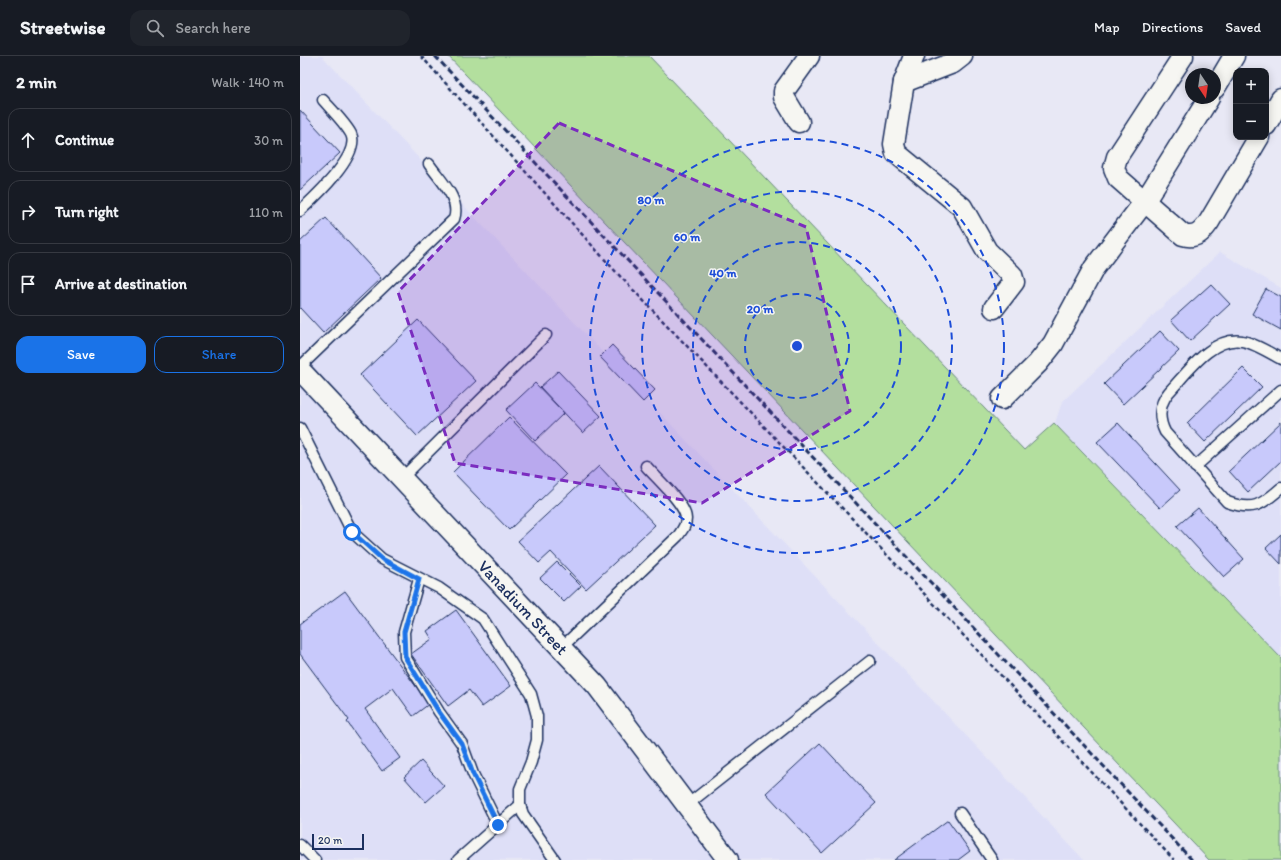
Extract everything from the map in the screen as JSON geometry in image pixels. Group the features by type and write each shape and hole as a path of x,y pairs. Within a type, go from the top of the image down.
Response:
{"street":[{"path":"799,122 784,97 784,91 809,56"},
{"path":"914,56 904,82 894,144 896,153 962,207 987,251 1012,275 1014,282 994,308"},
{"path":"904,82 953,63 962,56"},
{"path":"1183,56 1114,163 1114,172 1118,178 1183,235 1190,237 1200,233 1209,222 1257,140"},
{"path":"1221,78 1234,56"},
{"path":"1269,120 1281,99"},
{"path":"1002,399 1038,363 1053,344 1094,268 1145,201 1205,104"},
{"name":"Vanadium Street","path":"300,368 597,686 728,860"}],"lane":[{"path":"300,211 328,184 347,156 351,147 351,134 323,100"},
{"path":"300,368 454,219 457,212 454,200 429,164"},
{"path":"402,478 546,335"},
{"path":"1281,359 1244,341 1236,340 1222,343 1208,352 1163,399 1160,406 1160,417 1165,432 1227,502 1239,506 1255,507 1267,501 1281,488"},
{"path":"1195,467 1281,390"},
{"path":"302,435 352,532 382,559 439,588 483,619 531,694 537,716 537,740 531,762 520,789 520,805 523,814 555,860"},
{"path":"561,648 678,536 685,527 686,517 682,506 646,466"},
{"path":"419,579 404,632 405,657 439,712 462,744 473,774 498,825"},
{"path":"687,804 870,661"},
{"path":"458,860 520,805"},
{"path":"960,813 992,860"},
{"path":"300,845 315,860"}],"path":[{"path":"421,56 617,273 929,598 1174,860"}],"highlighted area":[{"path":"559,123 806,227 850,411 702,503 455,463 398,292"}],"shaded area":[{"path":"300,56 322,56 1084,860 300,860"},
{"path":"1220,252 1281,288 1281,658 1055,423 1062,402"}],"green space":[{"path":"448,56 649,56 1024,450 1054,423 1281,658 1281,860 1209,860"}],"building":[{"path":"300,110 340,153 300,190"},
{"path":"326,218 381,278 323,333 300,308 300,242"},
{"path":"1211,284 1230,304 1190,341 1171,320"},
{"path":"1266,289 1281,297 1281,330 1252,314"},
{"path":"418,320 476,381 417,436 360,375"},
{"path":"1160,331 1179,351 1123,404 1104,384"},
{"path":"612,345 655,390 643,402 600,357"},
{"path":"1243,368 1262,387 1205,442 1187,423"},
{"path":"558,371 601,416 583,433 540,387"},
{"path":"535,383 564,413 535,441 506,410"},
{"path":"509,417 566,475 509,530 453,472"},
{"path":"1281,422 1281,461 1248,492 1229,471"},
{"path":"1118,423 1180,490 1160,508 1097,442"},
{"path":"599,466 655,525 586,589 551,552 539,563 518,541"},
{"path":"1198,508 1244,559 1224,577 1177,526"},
{"path":"1281,534 1281,564 1266,548"},
{"path":"557,562 581,586 564,602 540,578"},
{"path":"345,591 429,704 413,716 393,688 365,709 400,758 382,771 347,722 349,720 300,654 300,624"},
{"path":"456,610 511,686 482,707 469,690 448,706 411,654 432,639 427,631"},
{"path":"820,743 876,803 822,853 766,793"},
{"path":"421,761 444,786 426,802 404,777"},
{"path":"948,820 970,851 958,860 894,860"}],"railway":[{"path":"435,56 1192,860"}],"route":[{"path":"352,532 382,559 419,579 404,632 405,657 439,712 462,744 473,774 498,825"}]}
